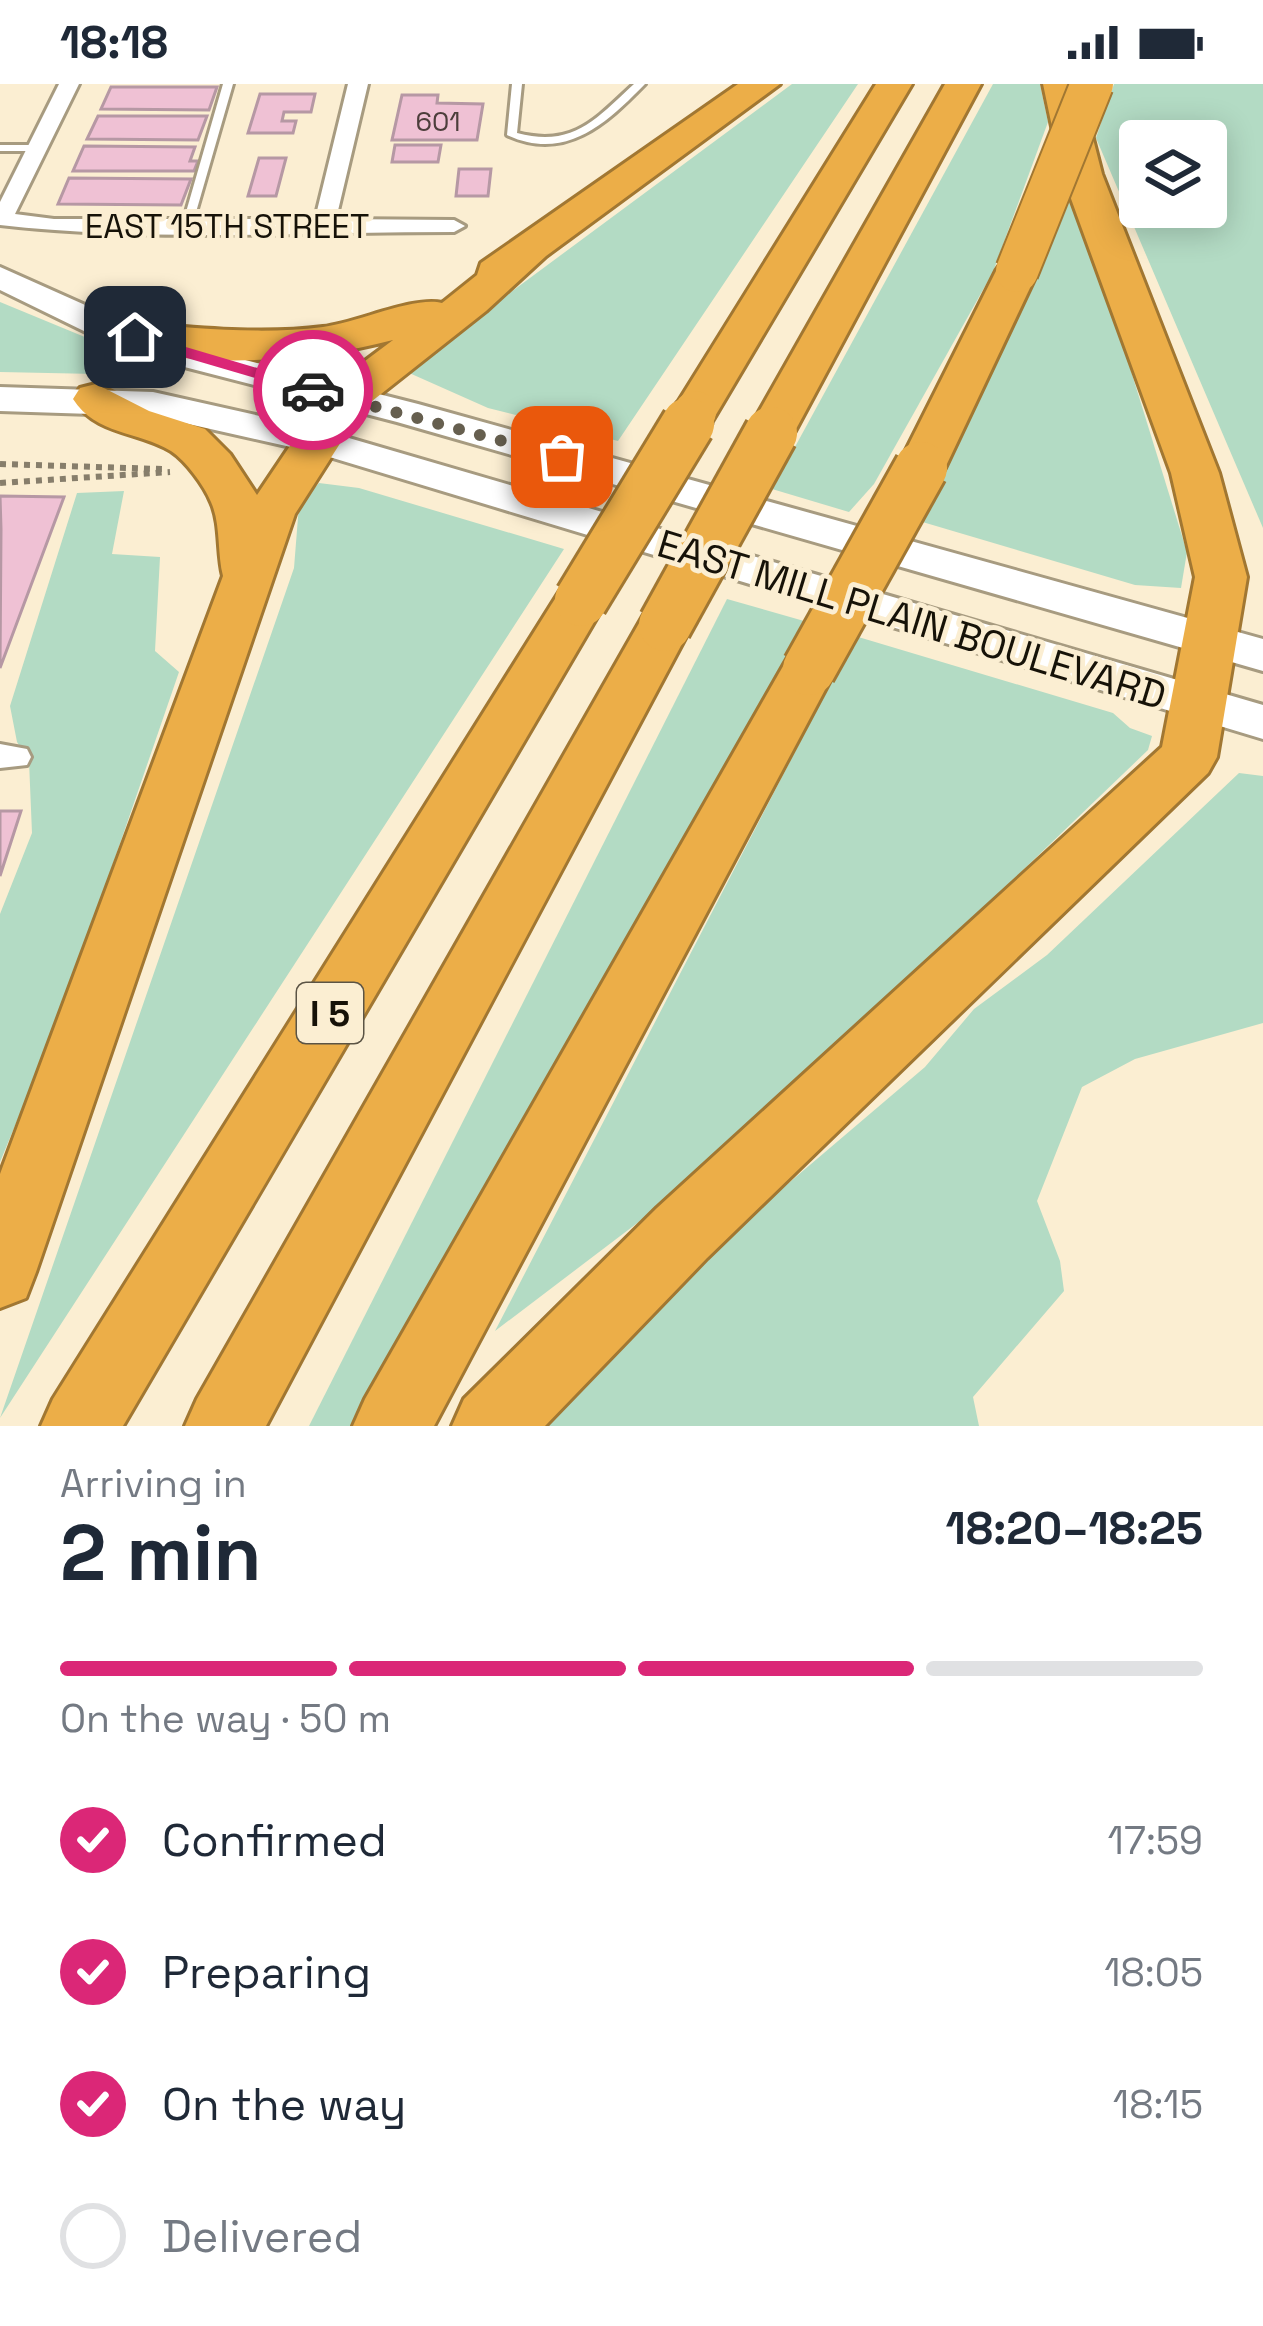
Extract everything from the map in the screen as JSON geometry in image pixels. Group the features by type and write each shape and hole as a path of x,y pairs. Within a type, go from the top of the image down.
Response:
{"highway":[{"path":"0,1272 271,513 345,398 528,253 762,84"},
{"name":"I 5","path":"80,1426 894,84"},
{"path":"224,1426 963,84"},
{"path":"491,1426 682,1233 1188,757 1224,689 1221,577 1195,473 1082,174 1060,84"},
{"path":"392,1426 921,468 1018,271 1092,84"},
{"path":"135,337 292,345 357,336 401,325 437,308 528,253"},
{"path":"96,399 133,422 188,440 214,466 238,505 246,537 248,580"},
{"path":"1195,473 1263,562"}],"main road":[{"path":"0,277 135,337 345,398"},
{"name":"EAST MILL PLAIN BOULEVARD","path":"345,398 1224,689"},
{"name":"EAST MILL PLAIN BOULEVARD","path":"0,399 96,399 201,412 1224,689"},
{"name":"EAST MILL PLAIN BOULEVARD","path":"1224,689 1263,655"}],"street":[{"path":"1,219 69,84"},
{"path":"324,226 358,84"},
{"name":"EAST 15TH STREET","path":"1,219 54,225 454,226"}],"lane":[{"path":"187,226 228,84"},
{"path":"517,84 512,135 528,141 564,141 579,139 640,84"},
{"path":"0,148 37,148"}],"path":[{"path":"0,464 183,470 0,483"}],"green space":[{"path":"792,84 858,84 618,441 488,408 398,368 484,312"},
{"path":"993,84 1040,84 1048,122 993,272 874,484 849,512 772,489"},
{"path":"1114,84 1263,84 1263,528 1135,228 1227,228 1227,120 1119,120 1119,192 1096,138"},
{"path":"1075,190 1187,552 1181,588 1135,585 909,518 1060,208"},
{"path":"0,302 155,366 155,370 144,375 0,372"},
{"path":"319,483 359,488 564,549 0,1418 294,568 299,505"},
{"path":"124,491 112,554 160,557 155,651 179,672 62,1012 0,1162 0,914 32,833 29,761 17,742 10,706 77,493"},
{"path":"727,599 811,623 351,1426 309,1426"},
{"path":"855,636 1113,713 1130,728 1152,736 1148,750 723,1158 495,1331"},
{"path":"1239,773 1263,776 1263,1023 1135,1059 1082,1087 1037,1201 1060,1261 1064,1291 973,1397 979,1426 534,1426 723,1239 925,1067 974,1009 1047,955"}],"building":[{"path":"111,87 217,87 209,110 101,109"},
{"path":"260,94 315,94 311,112 284,112 282,121 296,121 293,133 248,133"},
{"path":"402,95 438,95 437,103 483,104 477,140 392,140"},
{"path":"98,116 207,116 198,140 87,139"},
{"path":"395,145 441,145 438,162 392,162"},
{"path":"84,146 195,147 190,161 198,161 194,171 73,171"},
{"path":"259,158 286,158 276,196 248,196"},
{"path":"459,169 491,169 488,196 456,196"},
{"path":"69,178 191,179 181,205 58,204"},
{"path":"0,496 64,497 0,668 1,529"},
{"path":"0,811 21,811 0,876"}],"way so far":[{"path":"313,390 562,457"}],"route":[{"path":"135,337 182,355 313,390"}]}
